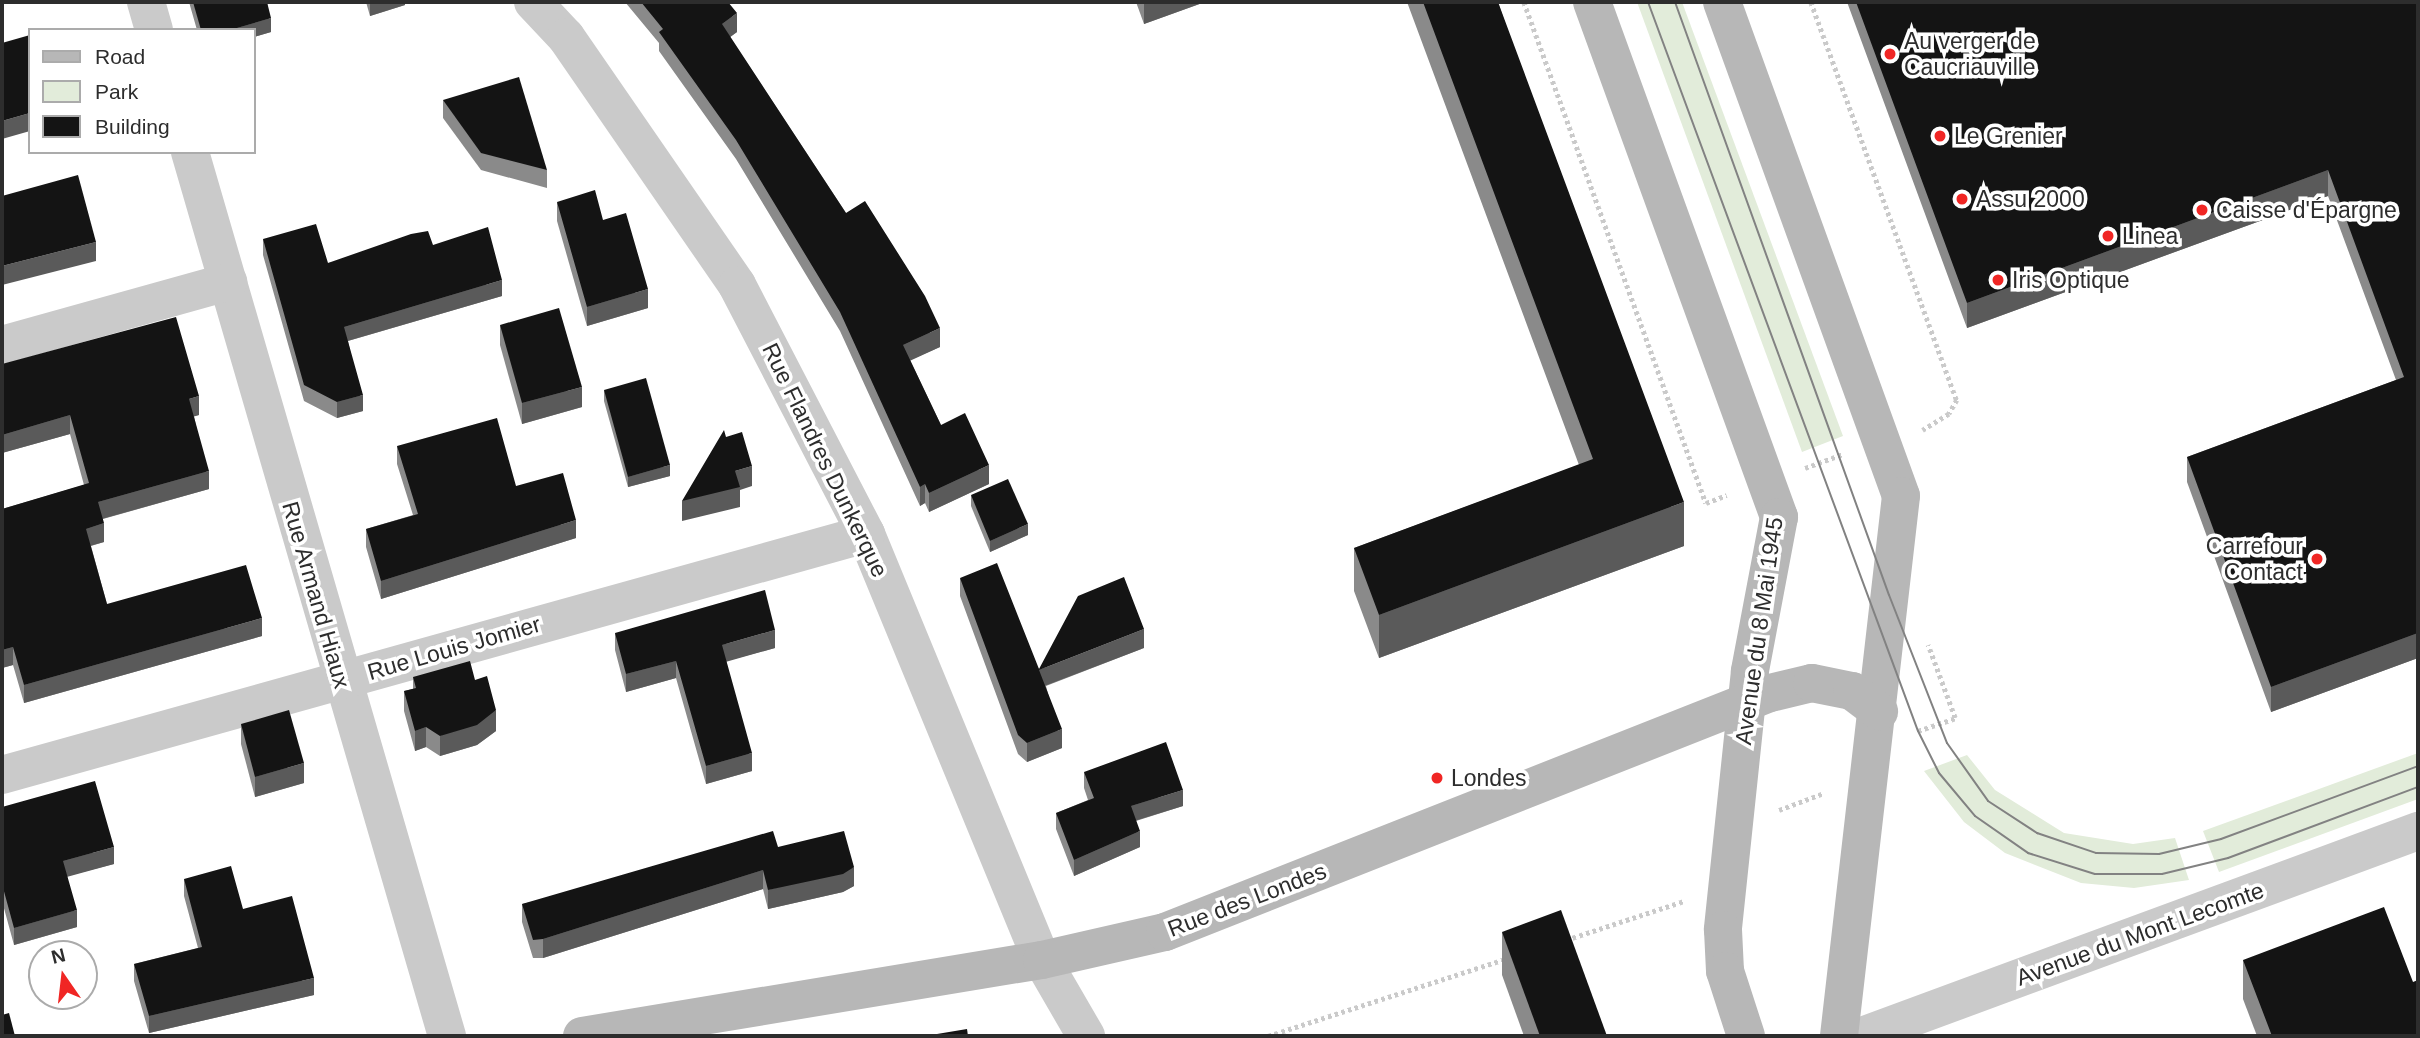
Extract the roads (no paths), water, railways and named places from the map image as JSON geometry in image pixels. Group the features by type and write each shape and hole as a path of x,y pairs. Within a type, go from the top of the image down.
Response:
{"street":[{"path":"146,2 153,28"},
{"name":"Rue Flandres Dunkerque","path":"534,2 566,37 737,285 866,534 1042,960 1086,1036"},
{"name":"Avenue du 8 Mai 1945","path":"1592,2 1770,480 1779,517 1746,704 1728,887 1725,971 1746,1036"},
{"path":"1722,2 1901,496 1879,711 1839,1036"},
{"name":"Rue Armand Hiaux","path":"191,154 340,680 447,1036"},
{"path":"2,345 228,282"},
{"name":"Rue Louis Jomier","path":"2,775 866,534"},
{"name":"Rue des Londes","path":"582,1036 1042,960 1165,932 1746,704 1812,683 1852,691 1879,711"},
{"name":"Avenue du Mont Lecomte","path":"1862,1036 2418,831"}],"tram line":[{"path":"1648,2 1918,731 1939,773 1975,816 2028,853 2095,874 2162,874 2228,858 2418,787"},
{"path":"1675,2 1889,595 1947,743 1988,801 2037,833 2096,853 2159,854 2221,839 2418,766"}],"place":[{"name":"Au verger de Caucriauville","path":"1890,54"},
{"name":"Le Grenier","path":"1940,136"},
{"name":"Assu 2000","path":"1962,199"},
{"name":"Caisse d'Épargne","path":"2202,210"},
{"name":"Linea","path":"2108,236"},
{"name":"Iris Optique","path":"1998,280"},
{"name":"Carrefour Contact","path":"2317,559"},
{"name":"Londes","path":"1437,778"}]}
